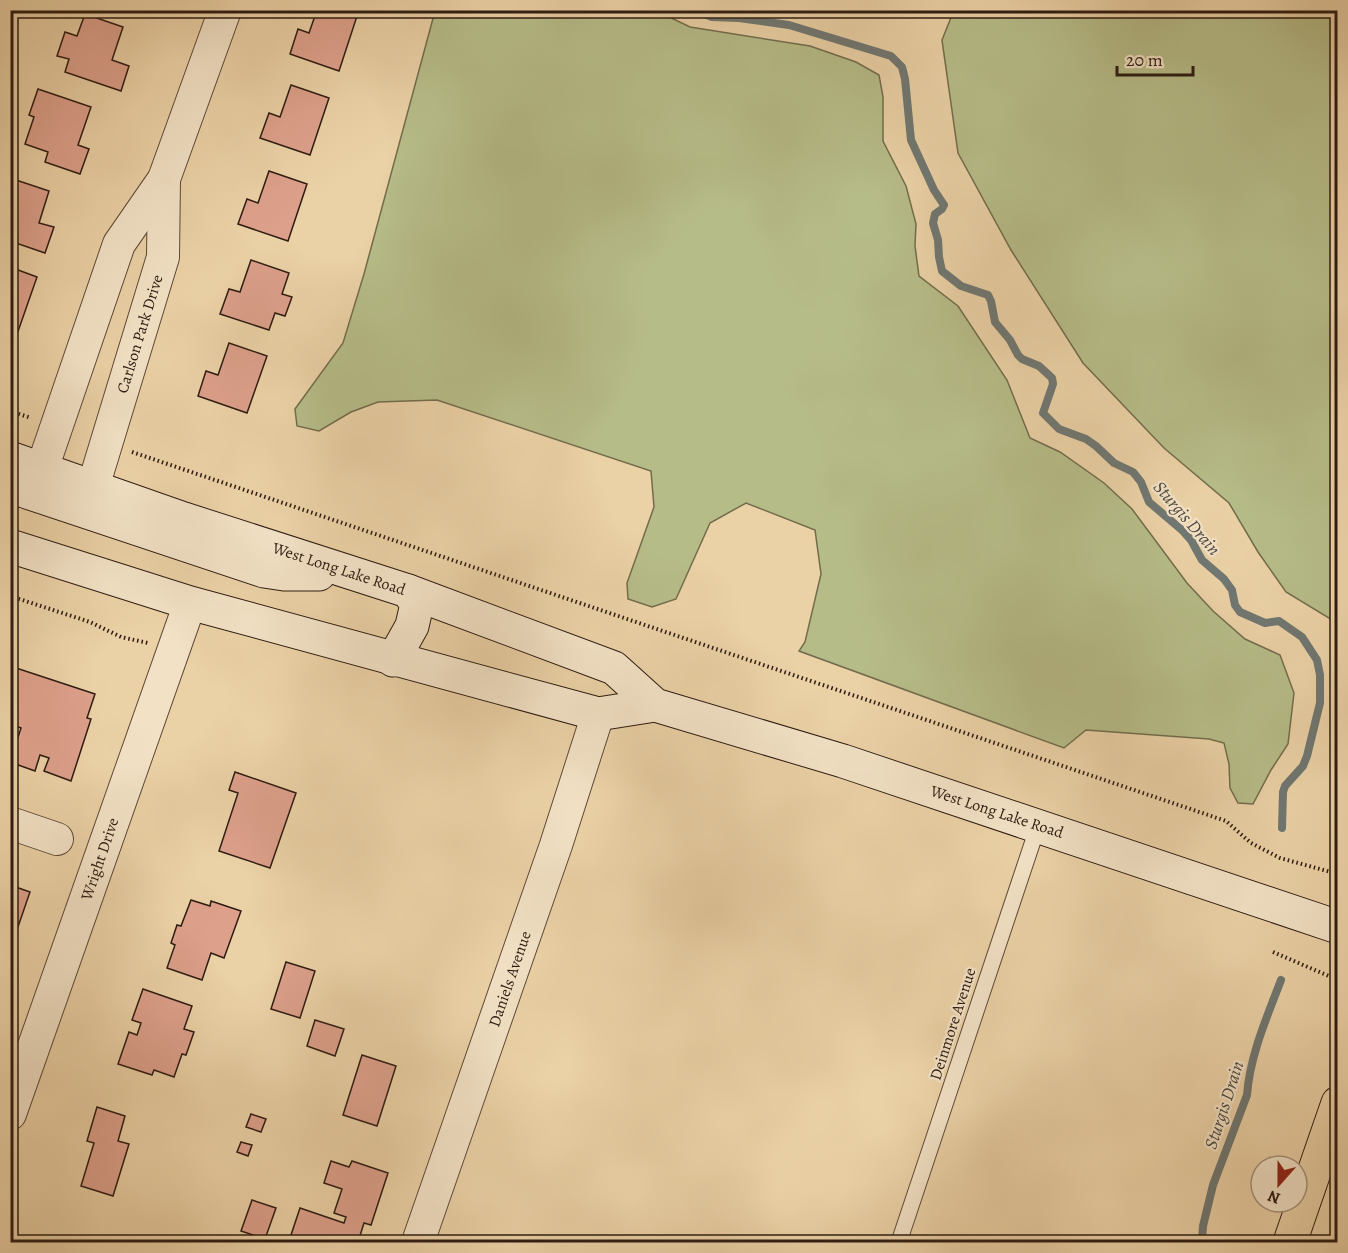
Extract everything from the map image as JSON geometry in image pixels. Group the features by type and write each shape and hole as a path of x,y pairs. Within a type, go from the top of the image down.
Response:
{"highway":[{"path":"1290,1242 1338,1103"}],"main road":[{"name":"West Long Lake Road","path":"10,458 184,519 408,591 614,668 655,705 843,761 1338,927"},
{"path":"10,489 24,491 264,571 284,574 354,574"},
{"name":"West Long Lake Road","path":"10,546 190,603 598,714 655,705"},
{"path":"393,660 412,626 417,604 408,591"}],"street":[{"name":"Carlson Park Drive","path":"42,470 119,244 164,179 225,10"},
{"name":"Carlson Park Drive","path":"93,487 163,257 164,179"},
{"name":"Wright Drive","path":"10,1114 190,603"},
{"name":"Daniels Avenue","path":"418,1242 556,845 598,714"},
{"path":"10,823 57,839"}],"lane":[{"name":"Deinmore Avenue","path":"900,1238 1038,826"}],"path":[{"path":"10,411 39,421"},
{"path":"134,452 1226,821 1251,843 1280,858 1338,874"},
{"path":"10,596 90,622 121,637 153,643"},
{"path":"1273,952 1338,980"}],"green space":[{"path":"954,10 1337,11 1337,623 1286,592 1258,552 1229,503 1164,448 1083,363 1011,250 958,153 942,40"},
{"path":"435,11 657,11 690,27 810,46 856,62 879,75 883,97 883,141 906,186 916,224 915,246 919,276 958,306 1007,380 1030,438 1060,452 1104,483 1132,509 1187,583 1213,611 1245,639 1280,655 1294,693 1288,744 1253,804 1238,803 1230,788 1229,764 1224,743 1209,739 1086,730 1064,748 799,651 805,642 821,574 815,530 746,503 710,523 676,599 652,607 628,599 627,583 654,507 651,471 437,400 378,402 351,412 319,431 297,426 295,409 343,343 364,274"}],"building":[{"path":"317,10 350,10 358,13 339,71 290,54 298,29 309,33"},
{"path":"85,14 123,27 112,60 129,66 121,91 65,72 69,59 57,56 65,32 77,36"},
{"path":"291,85 329,98 310,155 260,138 269,113 280,117"},
{"path":"38,89 91,107 78,145 89,149 80,174 45,162 48,152 25,144 34,117 29,115"},
{"path":"269,171 307,184 288,241 238,224 247,199 258,203"},
{"path":"13,179 49,191 39,223 54,227 45,253 10,241 10,186"},
{"path":"251,260 289,273 282,294 292,297 285,316 275,313 269,330 220,314 229,289 240,292"},
{"path":"10,267 37,277 15,340 10,338"},
{"path":"229,343 267,356 247,413 198,396 206,371 218,375"},
{"path":"10,666 95,694 87,718 91,719 71,781 44,771 49,758 40,755 35,771 10,762 21,728 10,724"},
{"path":"235,772 296,793 270,868 219,851 238,793 229,790"},
{"path":"10,885 30,892 10,950"},
{"path":"191,900 210,906 211,901 241,911 224,958 211,953 202,980 167,968 175,945 171,943 177,925 181,926"},
{"path":"286,962 315,971 300,1018 271,1009"},
{"path":"143,989 192,1006 184,1029 194,1032 186,1055 182,1054 174,1077 154,1070 152,1075 118,1064 129,1032 137,1035 141,1023 132,1020"},
{"path":"315,1020 344,1029 335,1056 307,1046"},
{"path":"362,1055 396,1066 377,1126 343,1115"},
{"path":"97,1107 125,1116 118,1141 129,1144 113,1196 81,1186 94,1143 87,1141"},
{"path":"251,1114 266,1119 261,1132 246,1127"},
{"path":"241,1142 252,1145 248,1156 237,1152"},
{"path":"331,1161 349,1167 352,1161 388,1173 371,1225 364,1223 358,1242 289,1241 300,1208 344,1223 346,1217 334,1213 342,1189 324,1183"},
{"path":"252,1200 276,1208 265,1239 241,1231"}],"waterway":[{"name":"Sturgis Drain","path":"694,10 712,17 789,25 891,56 902,67 911,140 934,190 944,205 935,214 933,223 942,271 961,286 988,295 995,322 1010,340 1018,355 1039,366 1052,378 1053,384 1043,413 1059,429 1086,439 1114,463 1133,472 1141,482 1149,502 1183,531 1202,560 1224,579 1232,590 1235,605 1240,612 1265,623 1279,621 1302,637 1317,660 1320,675 1320,703 1303,766 1285,786 1283,792 1282,828"},
{"name":"Sturgis Drain","path":"1202,1242 1203,1226 1213,1185 1247,1095 1255,1051 1281,980"}]}
